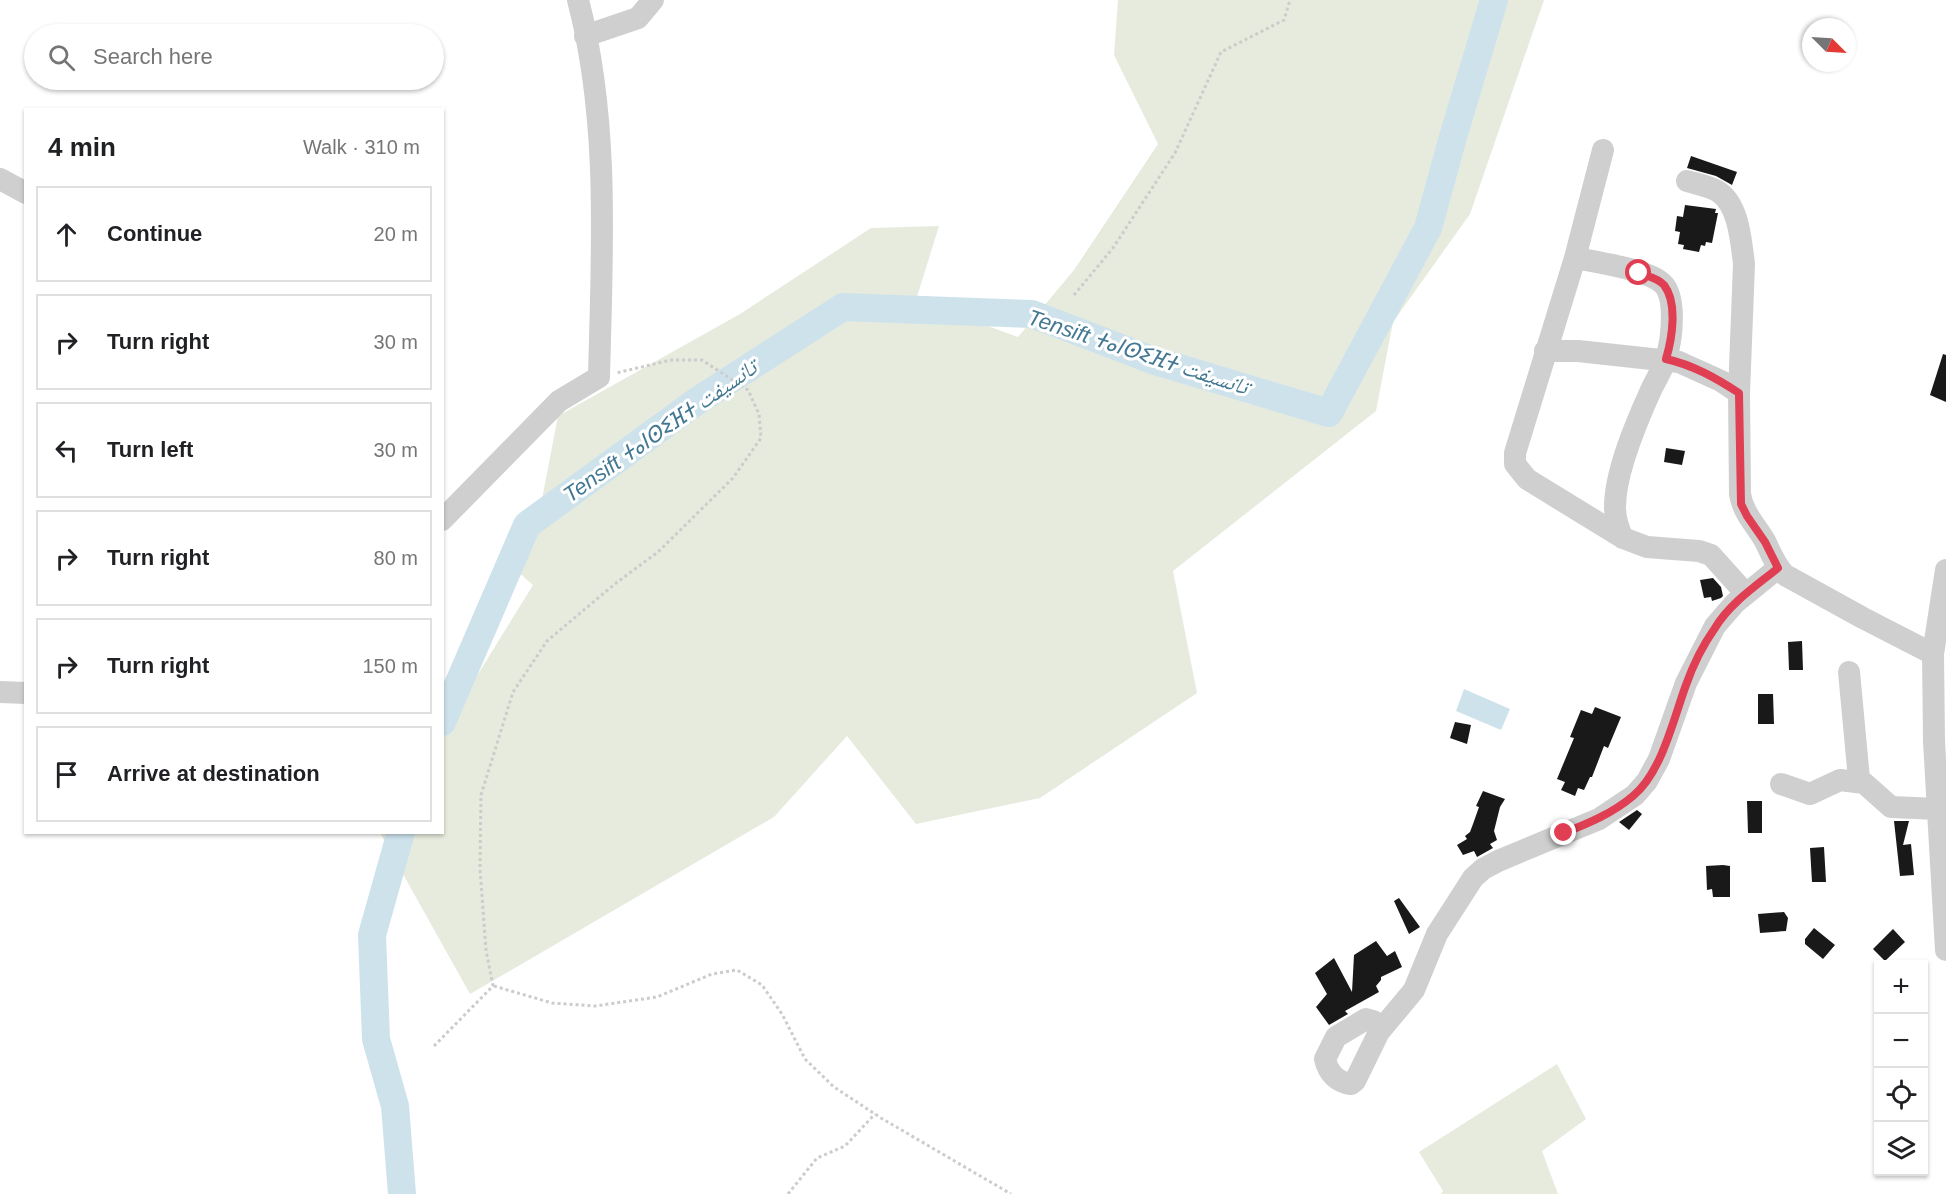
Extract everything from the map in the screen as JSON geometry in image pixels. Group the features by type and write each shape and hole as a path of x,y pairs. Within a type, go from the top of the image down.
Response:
{"street":[{"path":"444,518 558,401 599,376 602,198 594,82 578,0"},
{"path":"585,36 638,18 653,0"},
{"path":"1603,150 1575,258 1514,458 1515,464 1527,479 1623,538 1647,547 1708,553 1746,594"},
{"path":"0,179 24,192"},
{"path":"1687,181 1719,192 1730,204 1734,211 1744,264 1739,393 1741,504 1747,516 1765,542 1778,568 1785,575 1933,654"},
{"path":"1575,258 1659,280 1665,286 1671,304 1671,336 1666,359 1647,398 1618,478 1614,508 1616,523 1623,538"},
{"path":"1545,351 1578,351 1666,359 1701,371 1739,393"},
{"path":"1383,1028 1414,990 1437,934 1476,875 1498,861 1599,819 1635,795 1647,781 1669,734 1686,683 1715,626 1735,603 1778,568"},
{"path":"1946,570 1933,654 1934,741 1946,950"},
{"path":"1850,672 1859,779 1891,807 1938,808"},
{"path":"0,692 24,693"},
{"path":"1781,784 1810,794 1840,780 1864,783"}],"path":[{"path":"1074,295 1113,248 1175,153 1221,52 1284,20 1290,0"},
{"path":"493,986 486,950 480,869 481,795 513,692 547,641 616,583 658,552 733,478 761,438 759,414 748,390 702,360 671,360 599,376"},
{"path":"493,986 552,1003 595,1006 657,997 712,974 737,970 762,985 782,1014 805,1059 834,1087 875,1114 1011,1194"},
{"path":"434,1046 493,986"},
{"path":"788,1194 816,1158 845,1146 875,1114"}],"shaded area":[{"path":"1118,0 1544,0 1470,214 1393,322 1376,411 1173,571 1197,693 1040,798 916,824 847,736 774,817 470,994 381,834 444,834 444,729 533,585 499,555 542,499 558,416 740,314 871,228 939,226 916,300 1018,337 1074,270 1158,144 1114,55"},
{"path":"1557,1064 1586,1119 1542,1151 1558,1194 1441,1194 1443,1191 1419,1152"}],"water":[{"path":"1464,689 1510,709 1501,730 1456,711"}],"building":[{"path":"1691,156 1737,172 1732,185 1716,176 1687,168"},
{"path":"1685,205 1716,209 1715,213 1718,213 1712,243 1706,242 1705,246 1701,245 1699,252 1683,249 1684,245 1678,244 1680,232 1675,231 1677,216 1683,217"},
{"path":"1943,354 1946,355 1946,402 1930,395"},
{"path":"1666,448 1685,451 1682,465 1664,462"},
{"path":"1713,578 1721,587 1723,596 1712,601 1711,597 1704,598 1700,580"},
{"path":"1802,641 1803,670 1789,670 1788,642"},
{"path":"1758,694 1773,694 1774,724 1758,724"},
{"path":"1595,707 1621,717 1608,748 1604,746 1592,777 1584,790 1578,788 1575,796 1561,790 1565,782 1557,779 1574,738 1570,737 1581,710 1592,714"},
{"path":"1455,722 1471,725 1467,744 1450,738"},
{"path":"1483,791 1505,799 1500,807 1494,831 1497,840 1490,844 1493,848 1477,857 1474,851 1463,855 1457,845 1467,839 1465,836 1470,832 1479,807 1476,806"},
{"path":"1747,801 1762,801 1762,833 1748,833"},
{"path":"1637,810 1642,814 1629,830 1619,822"},
{"path":"1894,821 1909,821 1903,845 1911,844 1914,875 1900,876"},
{"path":"1824,847 1826,882 1812,882 1810,848"},
{"path":"1706,866 1730,866 1730,897 1713,897 1712,889 1707,890"},
{"path":"1399,898 1420,927 1409,934 1394,901"},
{"path":"1784,912 1788,918 1786,931 1760,933 1758,914"},
{"path":"1814,928 1835,945 1823,959 1805,944 1805,939"},
{"path":"1893,929 1905,942 1886,960 1873,949"},
{"path":"1376,941 1387,956 1395,951 1402,967 1381,977 1376,986 1379,992 1345,1011 1348,1014 1329,1025 1316,1007 1327,994 1315,973 1334,958 1352,992 1354,955"}],"waterway":[{"name":"Tensift ⵜⴰⵏⵙⵉⴼⵜ تانسيفت","path":"444,717 527,525 697,401 843,307 1032,314 1152,360 1329,413 1428,228 1494,0"},
{"name":"Tensift ⵜⴰⵏⵙⵉⴼⵜ تانسيفت","path":"400,834 372,935 376,1039 395,1106 402,1194"}],"route":[{"path":"1564,833 1599,819 1635,795 1647,781 1669,734 1686,683 1715,626 1735,603 1778,568 1741,504 1739,393 1701,371 1666,359 1672,315 1669,295 1659,280 1639,273"}]}
